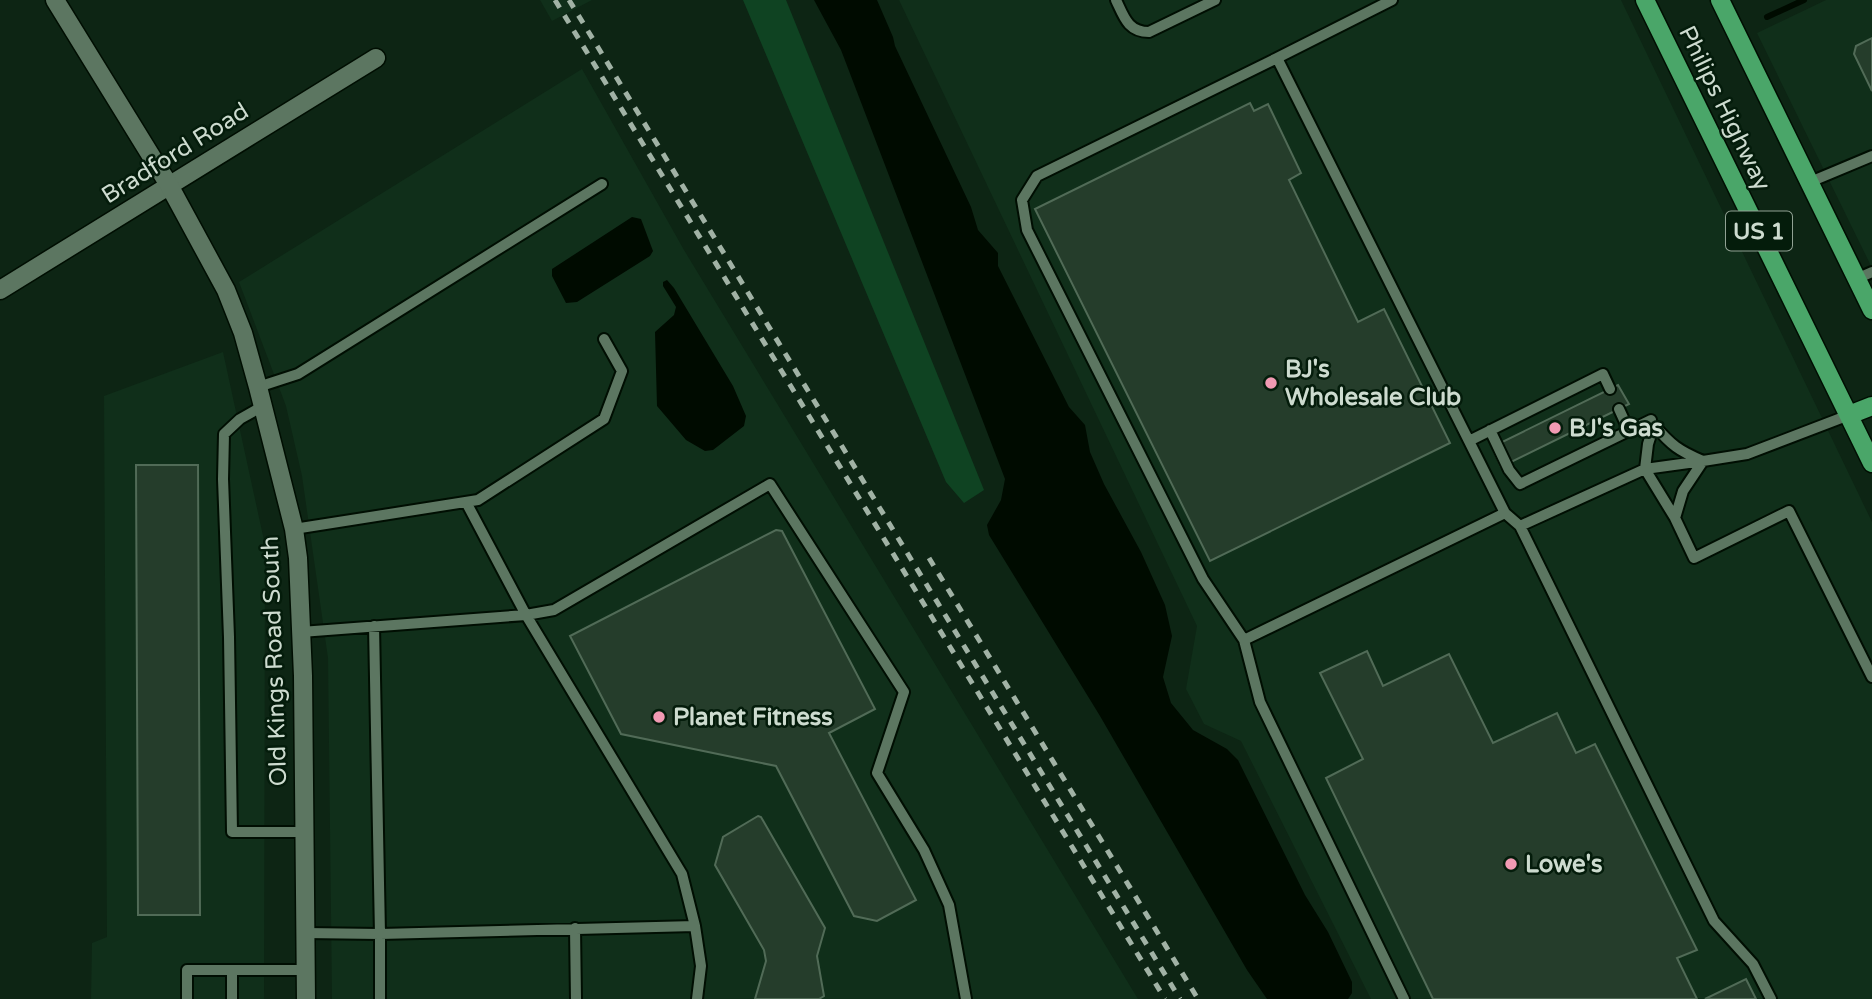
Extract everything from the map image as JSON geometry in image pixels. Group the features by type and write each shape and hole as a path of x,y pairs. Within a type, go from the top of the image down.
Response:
{"main road":[{"name":"Philips Highway","path":"1645,0 1872,463"},
{"name":"Philips Highway","path":"1720,0 1810,182 1864,275 1872,310"},
{"path":"1849,415 1872,406"}],"street":[{"name":"Old Kings Road South","path":"55,0 169,185 226,289 243,333 263,405 294,529 298,558 303,676 306,999"},
{"name":"Bradford Road","path":"0,290 376,58"}],"lane":[{"path":"1116,0 1129,26 1141,32 1149,32 1215,0"},
{"path":"1392,0 1037,176 1022,200 1027,230 1033,243 1203,579 1244,640 1260,702 1404,999"},
{"path":"1277,58 1506,513 1520,526 1714,921 1753,964 1771,999"},
{"path":"1810,182 1872,156"},
{"path":"258,387 298,374 602,184"},
{"path":"294,529 478,500 604,419 622,371 604,339"},
{"path":"1469,440 1602,373 1610,388"},
{"path":"263,405 240,419 224,434 232,832 304,832"},
{"path":"1619,409 1629,431"},
{"path":"1520,526 1645,469 1747,454 1849,415"},
{"path":"1490,430 1509,470 1520,484 1651,420"},
{"path":"1703,461 1670,444 1654,425 1645,469 1675,518 1694,558 1789,511 1872,677"},
{"path":"1675,518 1683,491 1703,461"},
{"path":"301,632 526,615 554,610 770,484 904,692 877,773 924,850 949,905 965,999"},
{"path":"466,502 526,615 682,874 695,926 701,966 697,999"},
{"path":"1244,640 1506,513"},
{"path":"374,626 380,999"},
{"path":"305,933 380,934 695,926"},
{"path":"575,928 576,999"},
{"path":"187,999 187,970 306,970"},
{"path":"232,970 232,999"}],"shaded area":[{"path":"540,0 592,0 552,21"},
{"path":"743,0 786,0 984,490 964,503 946,482"},
{"path":"814,0 877,0 895,46 971,207 978,230 998,253 998,266 1069,407 1085,425 1090,452 1104,484 1141,552 1165,605 1172,636 1163,677 1171,703 1193,730 1227,749 1238,760 1352,982 1352,993 1348,999 1267,999 1247,970 1100,716 989,535 987,525 1001,500 1005,479 841,50"},
{"path":"899,0 1621,0 1872,522 1872,999 1371,999 1241,741 1204,724 1186,689 1197,626"},
{"path":"1826,0 1872,0 1872,268 1757,33"},
{"path":"582,69 684,250 1138,999 332,999 328,658 302,476 286,406 239,282"},
{"path":"632,217 641,219 653,251 650,256 577,302 566,303 552,276 552,269"},
{"path":"667,280 733,386 746,416 744,426 713,450 705,451 686,440 657,406 655,332 674,315 676,307 663,286 663,282"},
{"path":"223,352 265,545 264,999 91,999 92,943 107,937 104,396"}],"building":[{"path":"1872,38 1872,91 1854,54 1856,46"},
{"name":"BJ's Wholesale Club","path":"1250,103 1254,111 1268,104 1301,173 1289,180 1358,322 1384,309 1450,443 1210,561 1035,209"},
{"name":"BJ's Gas","path":"1618,385 1629,404 1501,467 1492,447"},
{"path":"136,465 198,465 200,915 138,915"},
{"path":"776,530 782,531 875,709 829,733 916,900 877,921 854,916 776,766 621,734 570,636"},
{"name":"Lowe's","path":"1367,651 1383,686 1449,654 1493,743 1557,713 1576,753 1595,744 1697,950 1677,958 1697,999 1433,999 1326,778 1363,759 1320,673"},
{"path":"758,816 825,928 817,956 824,996 819,999 755,999 766,961 764,950 715,865 723,837"},
{"path":"1746,979 1756,999 1705,999"}],"waterway":[{"path":"1767,17 1804,0"}],"railway":[{"path":"555,0 1165,999"},
{"path":"569,0 1180,999"},
{"path":"929,558 1198,999"}],"place":[{"name":"BJ's Wholesale Club","path":"1271,383"},
{"name":"BJ's Gas","path":"1555,428"},
{"name":"Planet Fitness","path":"659,717"},
{"name":"Lowe's","path":"1511,864"}]}
